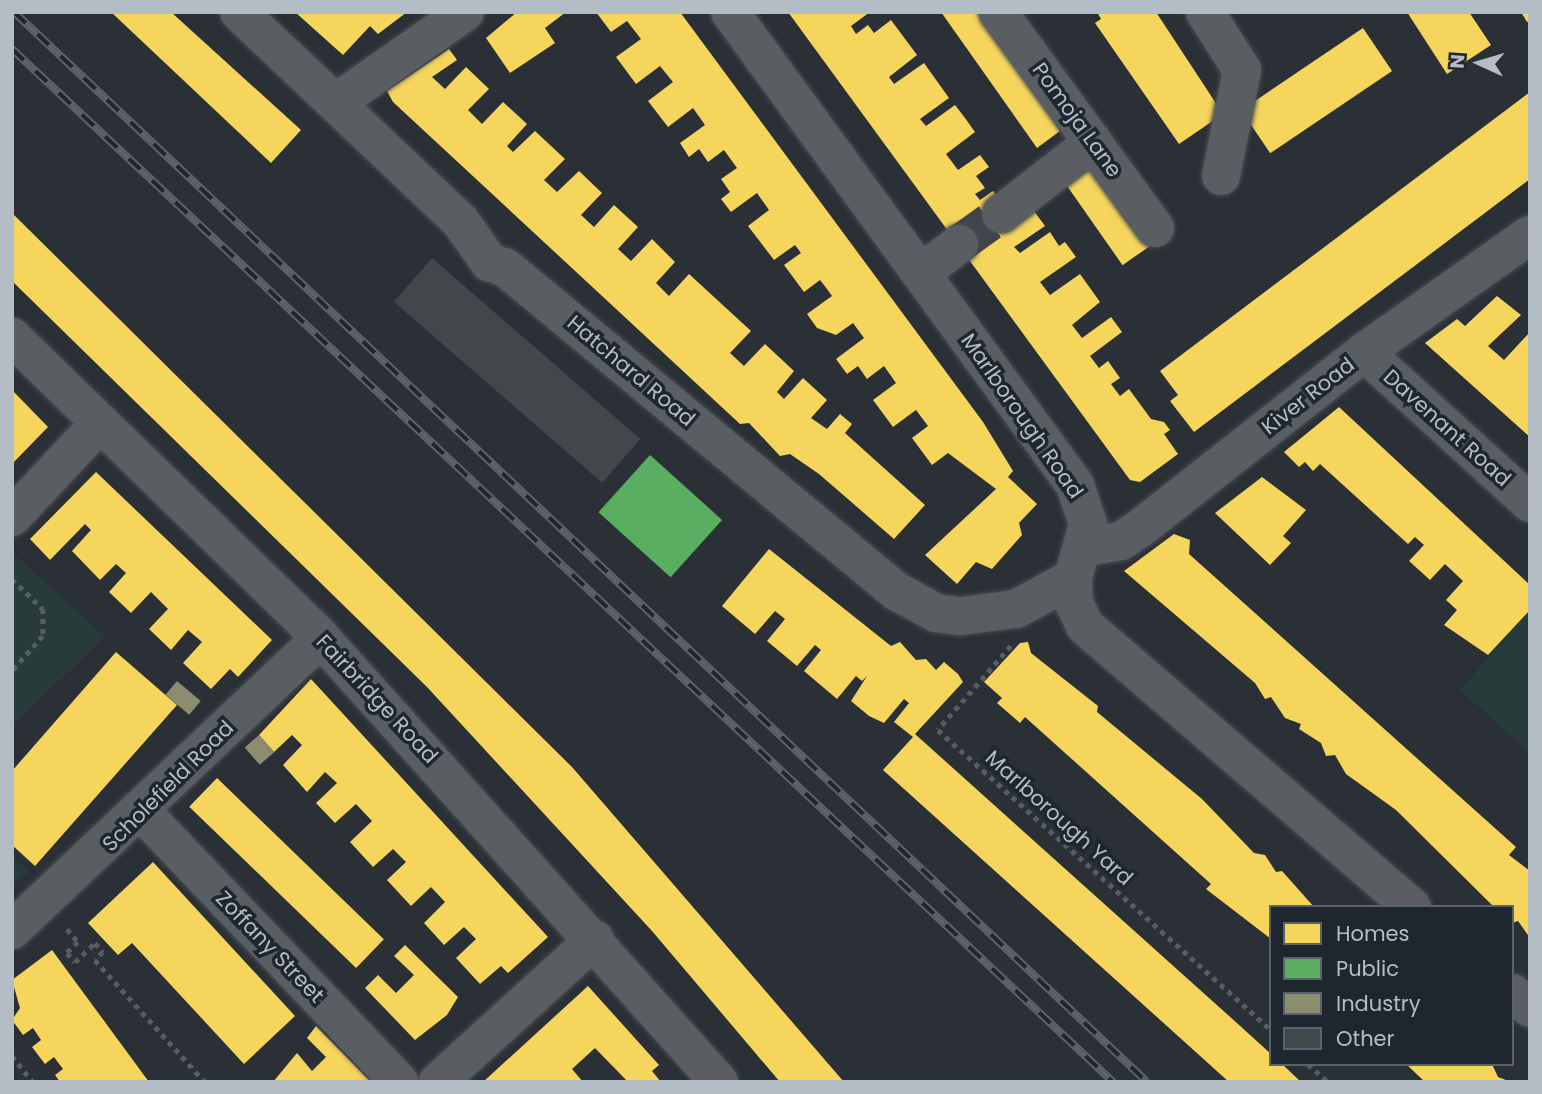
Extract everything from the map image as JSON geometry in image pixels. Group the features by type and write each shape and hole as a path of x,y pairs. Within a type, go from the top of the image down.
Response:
{"street":[{"name":"Hatchard Road","path":"239,12 338,102 461,222 488,262 506,268 896,591 936,613 1016,609 1079,562"},
{"path":"338,102 465,12"},
{"name":"Marlborough Road","path":"730,12 1075,485 1088,524 1079,562 1074,603 1085,626 1410,905"},
{"name":"Pomoja Lane","path":"998,12 1154,228"},
{"path":"1205,12 1242,70 1221,176"},
{"path":"1001,214 1093,142"},
{"name":"Kiver Road","path":"1079,562 1121,541 1143,526 1364,352 1530,235"},
{"path":"921,274 959,244"},
{"name":"Fairbridge Road","path":"12,337 321,638 595,939 719,1082"},
{"name":"Davenant Road","path":"1364,352 1530,503"},
{"path":"12,517 100,423"},
{"name":"Scholefield Road","path":"12,930 46,903 143,813 321,638"},
{"name":"Zoffany Street","path":"143,813 399,1082"},
{"path":"438,1082 595,939"},
{"path":"1514,995 1530,1008"}],"path":[{"path":"12,579 43,609 43,636 12,671"},
{"name":"Marlborough Yard","path":"1016,609 1017,639 938,730 1269,1028"},
{"path":"46,903 78,943 67,953 75,962 95,943 103,952 95,960 205,1082"},
{"path":"12,1056 33,1082"},
{"path":"1310,1066 1328,1082"}],"shaded area":[{"path":"15,555 105,637 12,726 12,557"},
{"path":"1530,610 1530,753 1460,690"},
{"path":"12,856 29,872 12,883"}],"building: Homes":[{"path":"111,12 171,12 301,130 271,163"},
{"path":"295,12 407,12 378,34 370,26 343,55"},
{"path":"517,12 566,12 545,28 555,43 510,73 486,38"},
{"path":"596,12 680,12 983,422 1013,471 1008,477 1037,504 1019,523 1022,535 992,569 976,562 957,584 925,555 996,489 948,453 932,465 912,438 928,426 916,410 893,427 873,400 896,383 884,366 867,379 858,366 847,374 836,359 864,338 853,323 836,335 817,328 807,314 832,296 820,280 804,292 784,265 801,253 795,245 774,260 748,226 769,210 757,193 731,212 721,199 730,192 721,179 737,168 724,150 708,162 699,149 689,157 680,143 705,125 693,108 668,127 648,101 673,82 660,66 636,84 616,57 641,39 627,21 611,32"},
{"path":"788,12 870,12 851,26 856,34 868,25 874,33 891,20 917,55 889,77 894,84 924,63 949,98 920,119 926,126 955,105 965,118 975,132 946,154 958,170 980,155 989,167 976,176 985,188 975,194 980,200 993,191 1003,204 1034,211 1045,226 1014,247 1020,253 1050,232 1059,246 1065,242 1076,257 1040,282 1050,295 1080,274 1100,302 1072,325 1082,338 1111,317 1122,332 1090,356 1099,368 1108,361 1120,378 1111,384 1120,396 1129,389 1151,419 1164,422 1170,430 1164,434 1178,454 1140,482 1130,480"},
{"path":"941,12 983,12 1060,131 1037,148"},
{"path":"1097,12 1156,12 1223,114 1179,144 1095,23 1101,19"},
{"path":"1407,12 1469,12 1491,45 1447,74"},
{"path":"1521,12 1530,12 1530,21 1527,22"},
{"path":"1363,28 1392,71 1270,153 1241,110"},
{"path":"449,49 457,60 432,77 445,89 466,67 489,89 468,110 482,124 503,102 527,124 507,146 513,152 535,131 565,159 544,180 557,192 579,171 602,193 581,215 594,227 614,205 638,227 618,249 631,261 652,239 675,262 656,283 669,296 689,274 751,331 730,353 744,366 765,344 794,371 777,392 784,399 803,378 827,400 811,418 827,429 840,414 852,424 845,433 925,505 894,539 819,474 790,454 780,456 749,423 740,424 393,102 387,91"},
{"path":"1530,92 1530,179 1194,432 1170,401 1178,395 1160,371"},
{"path":"1089,158 1150,246 1123,265 1061,178"},
{"path":"12,213 572,767 844,1082 780,1082 652,931 427,687 12,281"},
{"path":"1497,296 1521,315 1488,346 1504,360 1530,332 1530,437 1425,343 1457,319 1465,326"},
{"path":"12,390 48,427 12,464"},
{"path":"1339,407 1530,585 1530,610 1488,655 1444,625 1457,610 1446,600 1463,581 1445,564 1430,580 1409,561 1424,545 1415,537 1408,544 1320,464 1313,471 1305,462 1299,467 1284,452"},
{"path":"96,472 272,640 238,677 230,669 211,689 183,663 202,642 188,630 171,650 149,629 168,609 151,592 131,613 109,592 126,573 116,564 100,580 72,551 91,530 85,524 50,560 30,539"},
{"path":"1262,477 1306,510 1283,536 1291,543 1270,565 1215,513"},
{"path":"1174,534 1190,540 1189,554 1516,847 1509,855 1530,871 1530,938 1518,921 1514,922 1514,905 1492,905 1396,810 1346,774 1335,755 1326,756 1321,743 1299,729 1301,724 1285,718 1271,697 1265,699 1255,683 1124,571"},
{"path":"769,549 891,646 900,642 916,660 926,659 936,670 944,662 963,682 915,734 1269,1052 1269,1066 1284,1066 1301,1082 1229,1082 883,770 913,737 894,722 909,703 904,699 884,723 869,716 851,701 867,676 862,681 856,676 837,699 804,671 821,650 815,645 797,666 767,641 785,619 775,611 755,634 722,606"},
{"path":"1028,642 1031,653 1098,706 1097,712 1202,799 1254,853 1265,855 1276,872 1282,871 1312,905 1269,905 1269,937 1206,889 1211,884 1025,717 1020,723 997,703 1002,698 984,682 1020,643"},
{"path":"116,652 177,705 35,866 12,845 12,771"},
{"path":"311,679 548,937 508,973 501,966 480,984 456,958 476,939 464,927 444,945 424,923 445,902 431,887 411,906 387,880 406,862 393,849 373,867 350,842 372,821 356,804 335,823 316,803 337,783 325,772 307,792 283,765 302,745 292,735 274,752 259,735"},
{"path":"217,778 384,939 356,968 189,807"},
{"path":"153,862 295,1016 244,1064 132,943 118,955 88,923"},
{"path":"405,945 458,997 447,1015 415,1040 365,988 378,975 396,993 414,975 394,956"},
{"path":"52,950 149,1082 60,1082 55,1075 63,1069 54,1057 45,1064 32,1047 41,1040 33,1028 23,1035 12,1020 20,1008 12,980"},
{"path":"588,986 659,1065 652,1071 661,1082 628,1082 595,1048 572,1069 583,1082 483,1082"},
{"path":"316,1026 371,1082 273,1082 297,1053 312,1071 326,1057 307,1038"},
{"path":"1408,1066 1493,1066 1498,1077 1511,1082 1425,1082"}],"building: Public":[{"path":"650,455 722,520 671,577 598,512"}],"building: Industry":[{"path":"177,681 201,701 189,715 165,695"},
{"path":"259,735 274,752 260,765 245,747"}],"building: Other":[{"path":"432,258 640,439 602,483 394,302"}],"tunnel":[{"path":"959,244 1001,214"}],"railway":[{"path":"14,12 1147,1082"},
{"path":"12,49 1113,1082"}]}
